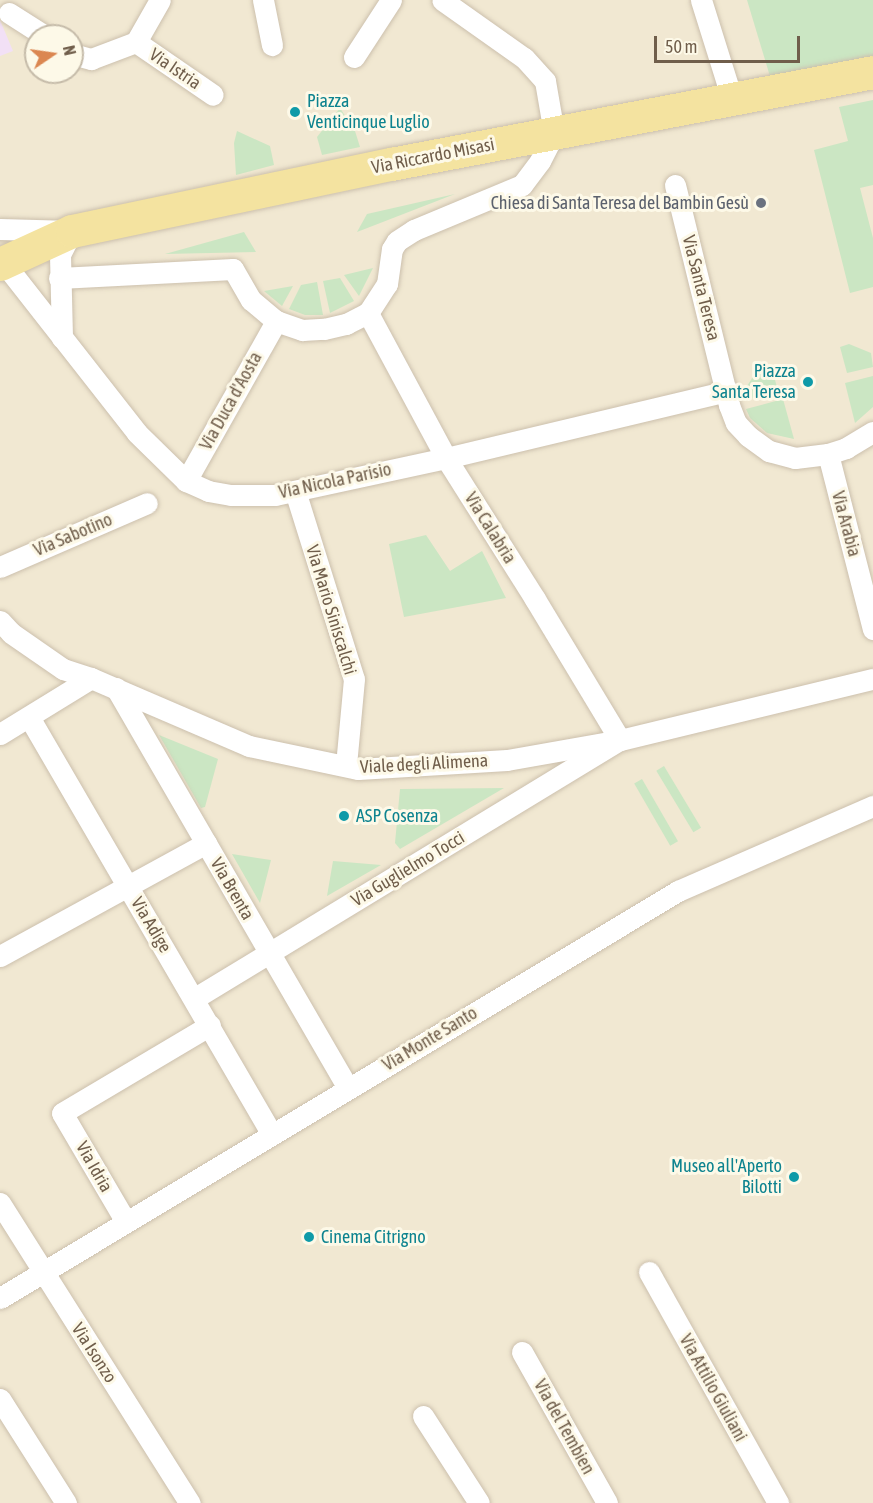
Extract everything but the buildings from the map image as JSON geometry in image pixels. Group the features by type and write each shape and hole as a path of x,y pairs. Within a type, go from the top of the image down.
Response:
{"main road":[{"name":"Via Riccardo Misasi","path":"1,261 72,231 391,164 873,72"}],"street":[{"path":"84,57 91,58 136,42 160,0"},
{"path":"263,0 272,45"},
{"path":"354,57 391,0"},
{"path":"59,278 233,269 251,300 276,321 302,330 324,329 346,324 368,313 387,284 392,249 396,241 414,230 522,185 540,161 554,133 545,81 524,58 442,0"},
{"path":"701,0 732,99"},
{"path":"9,13 26,24"},
{"name":"Via Istria","path":"136,42 213,95"},
{"name":"Via Santa Teresa","path":"675,185 728,391"},
{"path":"0,229 72,231 60,255 62,338"},
{"name":"Via Nicola Parisio","path":"1,261 137,433 186,481 208,491 231,495 275,495 446,458 728,391"},
{"name":"Via Calabria","path":"368,313 446,458 620,740"},
{"name":"Via Duca d'Aosta","path":"186,481 276,321"},
{"path":"728,391 729,405 736,423 748,436 769,451 795,458 828,454 846,448 873,432"},
{"name":"Via Arabia","path":"828,454 873,629"},
{"name":"Via Mario Siniscalchi","path":"295,490 354,679 346,766"},
{"name":"Via Sabotino","path":"0,567 147,503"},
{"name":"Viale degli Alimena","path":"0,621 11,633 63,669 116,688 249,746 358,769 507,760 620,740 873,679"},
{"path":"0,734 91,678"},
{"name":"Via Brenta","path":"116,688 348,1089"},
{"name":"Via Adige","path":"29,717 195,998 272,1134"},
{"name":"Via Guglielmo Tocci","path":"195,998 620,740"},
{"name":"Via Monte Santo","path":"0,1298 678,891 873,806"},
{"path":"0,956 206,843"},
{"name":"Via Idria","path":"126,1221 63,1113 210,1025"},
{"name":"Via Isonzo","path":"0,1203 190,1503"},
{"name":"Via Attilio Giuliani","path":"649,1272 778,1503"},
{"name":"Via del Tembien","path":"522,1352 607,1503"},
{"path":"0,1399 66,1503"},
{"path":"423,1416 479,1503"}],"shaded area":[{"path":"0,0 873,0 873,1503 0,1503"},
{"path":"0,20 13,51 0,56"}],"green space":[{"path":"747,0 873,0 873,57 772,83"},
{"path":"873,100 873,185 860,188 873,238 873,287 850,293 814,150 848,141 839,107"},
{"path":"340,108 355,131 360,147 322,155 317,137"},
{"path":"237,131 270,146 274,165 236,175 234,143"},
{"path":"455,194 357,232 367,214"},
{"path":"244,232 256,252 165,254"},
{"path":"373,268 359,296 344,275"},
{"path":"340,278 354,301 330,313 323,281"},
{"path":"317,282 323,315 305,315 289,309 301,285"},
{"path":"293,286 282,306 264,291"},
{"path":"849,344 871,353 873,367 847,373 840,347"},
{"path":"771,365 778,391 745,400 747,386 756,372"},
{"path":"873,376 873,407 855,423 845,383"},
{"path":"783,399 794,439 767,433 750,418 746,409"},
{"path":"426,535 450,571 482,551 506,598 404,617 389,544"},
{"path":"159,735 218,759 205,807 201,808"},
{"path":"664,766 701,828 693,832 656,771"},
{"path":"642,779 678,841 670,846 634,784"},
{"path":"504,788 400,849 395,843 400,789"},
{"path":"232,854 271,860 260,903"},
{"path":"333,861 381,865 327,896"}],"place":[{"name":"Piazza Venticinque Luglio","path":"295,112"},
{"name":"Chiesa di Santa Teresa del Bambin Gesù","path":"761,203"},
{"name":"Piazza Santa Teresa","path":"808,382"},
{"name":"ASP Cosenza","path":"344,816"},
{"name":"Museo all'Aperto Bilotti","path":"794,1177"},
{"name":"Cinema Citrigno","path":"309,1237"}]}
